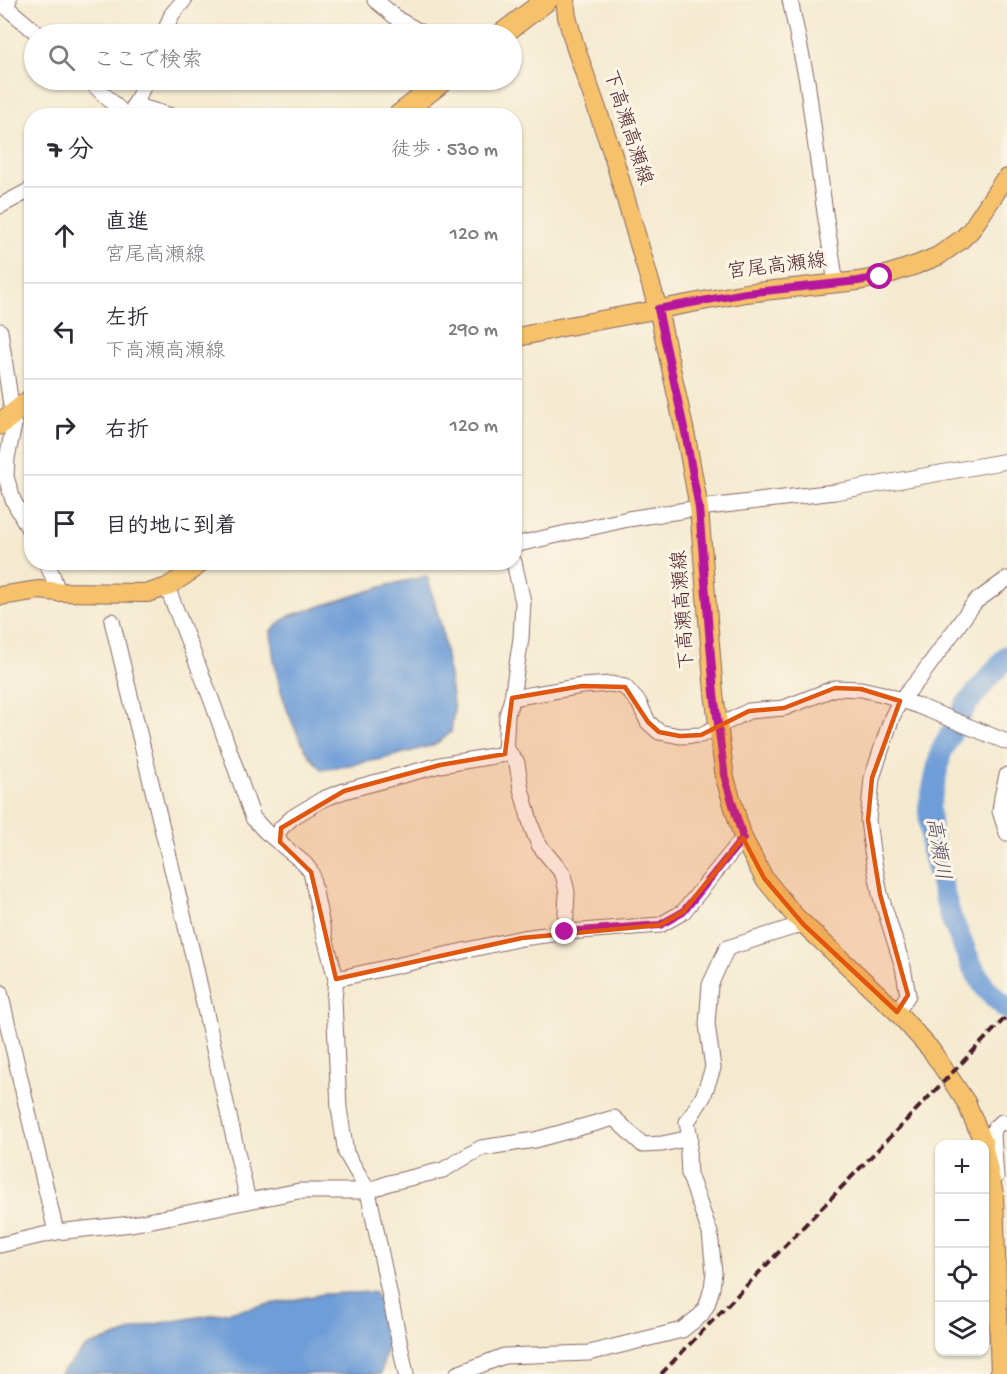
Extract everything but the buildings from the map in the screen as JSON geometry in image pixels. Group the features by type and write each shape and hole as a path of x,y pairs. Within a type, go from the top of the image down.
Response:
{"highway":[{"path":"515,24 547,0"},
{"path":"408,108 431,90"},
{"path":"7,419 24,405"}],"main road":[{"name":"下高瀬高瀬線","path":"565,0 575,46 612,152 658,309 686,437 699,508 714,693 725,778 743,838 764,878 803,924 897,1012 931,1050 966,1102 981,1140"},
{"name":"宮尾高瀬線","path":"522,336 746,293 880,277 938,256 961,240 971,230 1007,178"},
{"path":"0,596 39,590 148,593 167,587 193,570"},
{"name":"下高瀬高瀬線","path":"989,1170 994,1194 1000,1374"}],"street":[{"path":"9,0 5,6 26,24"},
{"path":"168,24 172,14 184,0"},
{"path":"375,0 406,24"},
{"path":"790,0 807,81 836,284"},
{"path":"102,90 125,108"},
{"path":"132,108 141,90"},
{"path":"0,206 24,193"},
{"path":"0,331 7,419 14,425 6,477 13,500 24,520"},
{"path":"522,543 628,519 835,492 1007,461"},
{"path":"50,570 58,592"},
{"path":"280,842 277,836 281,828 293,817 323,799 344,791 440,765 505,754 507,715 512,698 521,638 523,602 516,570"},
{"path":"897,1012 908,995 903,967 879,894 868,820 872,778 892,717 900,701 975,602 1007,579"},
{"path":"167,587 212,700 253,818 312,872 322,926 336,979 334,1000 339,1108 346,1153 368,1191 406,1374"},
{"path":"112,621 194,960 248,1201"},
{"path":"512,698 582,686 611,684 625,687 639,703 648,722 659,732 680,736 701,735 749,711 784,708 835,688 861,688 916,705 1007,742"},
{"path":"505,747 517,763 521,789 539,845 563,874 567,892 565,932"},
{"path":"1007,776 1000,811 1007,833"},
{"path":"336,979 522,938 565,932 660,925 683,912 743,838"},
{"path":"457,1374 504,1356 589,1353 682,1330 701,1315 710,1297 714,1272 710,1233 690,1174 688,1154 690,1138 687,1122 704,1097 713,1068 707,1024 710,985 727,948 803,924"},
{"path":"0,992 56,1232"},
{"path":"0,1245 56,1232 132,1224 299,1191 368,1191 388,1182 443,1170 481,1148 535,1140 614,1118 643,1145 662,1144 690,1138"},
{"path":"994,1194 996,1171 993,1135 995,1127 1002,1122 1007,1123"}],"highlighted area":[{"path":"582,686 625,687 648,722 659,732 680,736 701,735 749,711 784,708 835,688 861,689 900,701 872,778 868,820 880,894 908,995 897,1012 803,924 764,878 743,838 683,912 660,925 522,938 336,979 311,872 280,842 281,828 344,791 440,765 505,754 512,698"}],"water":[{"path":"427,576 442,629 454,710 451,732 434,745 382,759 322,770 307,752 287,708 278,678 271,630 289,616 388,585"},
{"path":"375,1292 390,1330 381,1374 60,1374 86,1347 149,1325 324,1294"}],"waterway":[{"name":"高瀬川","path":"1007,656 966,705 941,752 929,807 932,850 950,915 971,964 986,989 1007,1009"}],"railway":[{"path":"661,1374 1007,1016"}],"route":[{"path":"565,932 660,925 683,912 743,838 725,778 714,693 699,508 658,309 746,293 880,277"}]}
